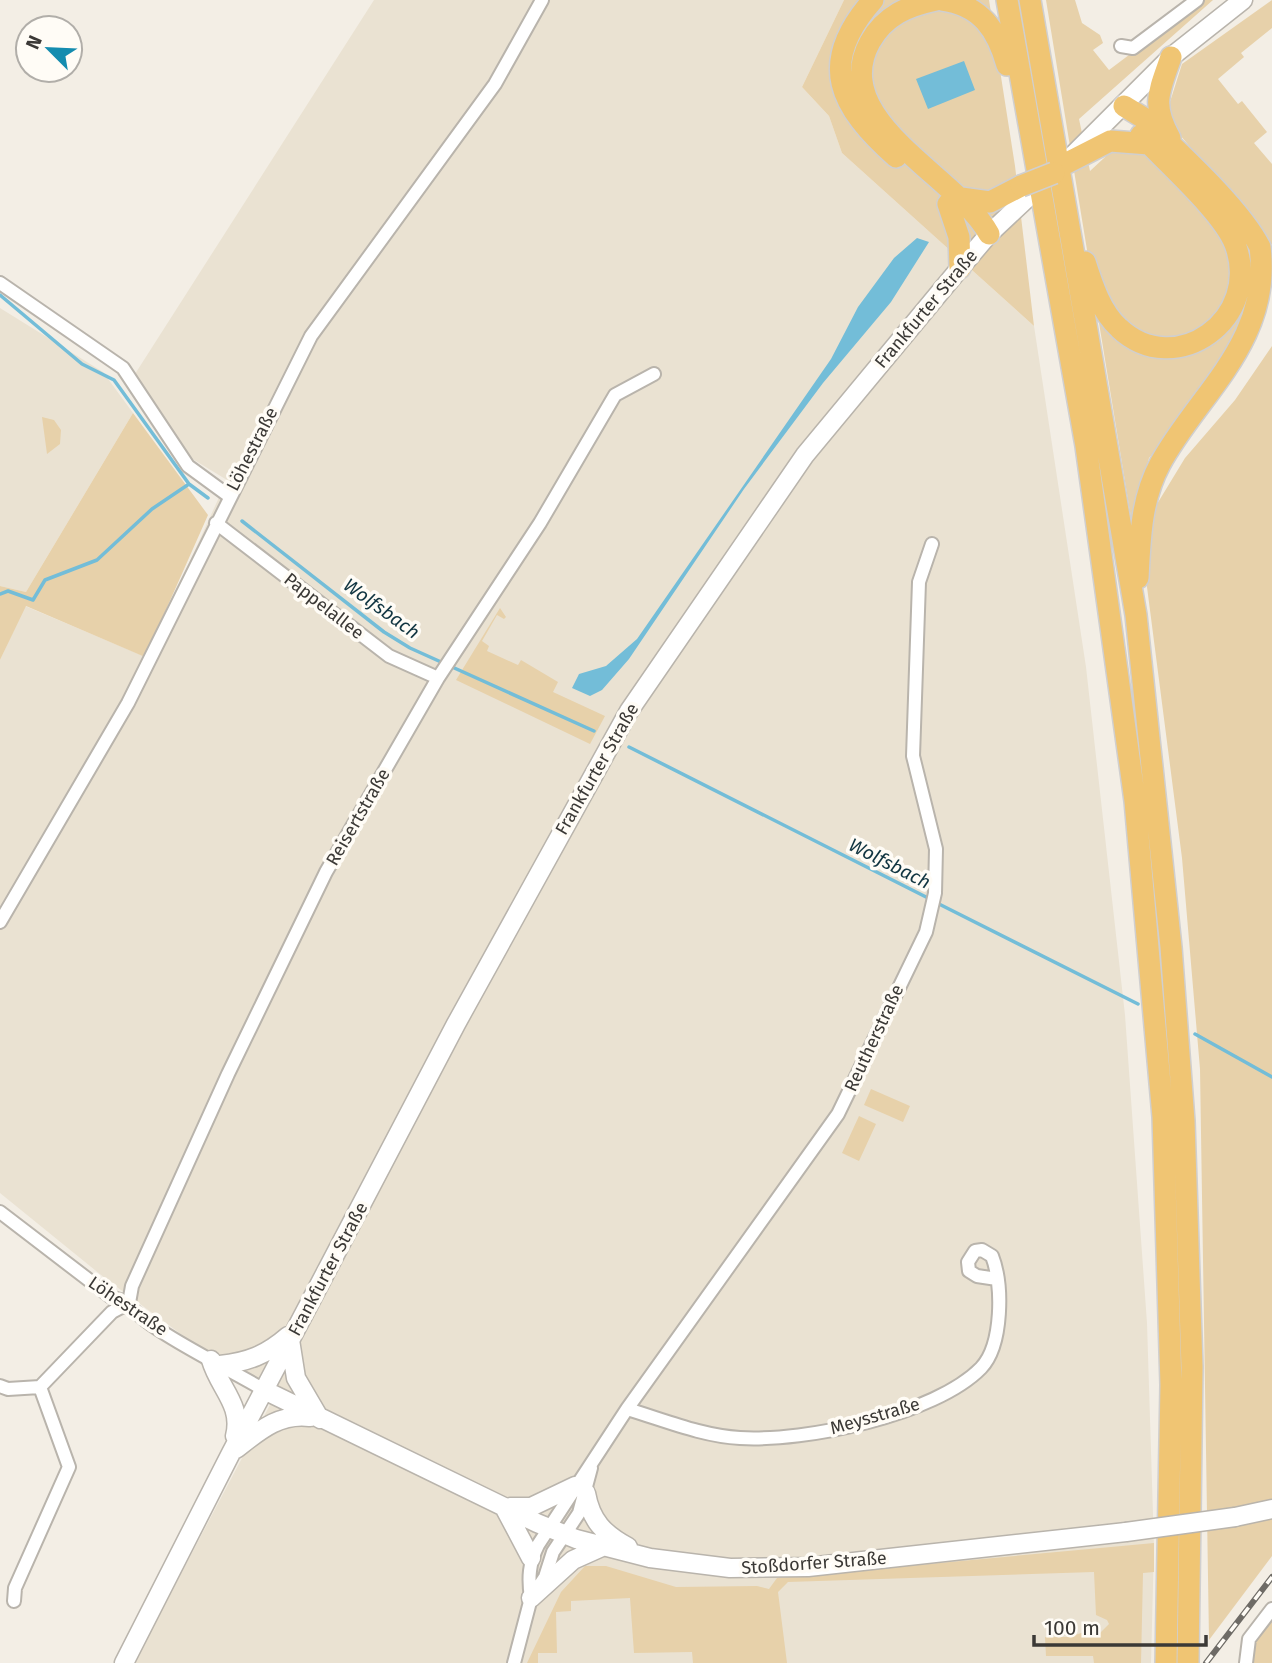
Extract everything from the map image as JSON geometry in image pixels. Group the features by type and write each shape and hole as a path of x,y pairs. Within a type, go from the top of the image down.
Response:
{"highway":[{"path":"873,0 860,15 843,52 840,75 844,94 852,113 869,133 955,201 990,202 1110,141 1149,144"},
{"path":"936,0 903,9 876,32 866,50 864,89 871,111 955,201 971,225 989,234"},
{"path":"942,0 976,11 999,38 1051,173"},
{"path":"1007,0 1051,173 1135,801 1163,1117 1171,1385 1166,1663"},
{"path":"1030,0 1136,615 1171,947 1184,1121 1192,1367 1188,1663"},
{"path":"1171,57 1157,99 1158,110 1178,152"},
{"path":"1063,195 1089,276 1110,319 1130,338 1159,346 1194,342 1211,333 1234,308 1239,293 1240,260 1234,241 1222,222 1133,126 1124,106"},
{"path":"1124,106 1134,110 1178,152 1249,228 1269,268 1272,294 1265,329 1247,362 1173,443 1159,465 1141,524 1136,615"},
{"path":"955,201 960,268"}],"main road":[{"name":"Frankfurter Straße","path":"124,1663 231,1452 456,1024 629,711 805,455 989,234 1124,106 1171,57 1243,0"},
{"path":"231,1452 238,1426 237,1408 217,1381 215,1363 246,1363 293,1335 296,1378 320,1419"},
{"name":"Stoßdorfer Straße","path":"264,1390 557,1531 603,1547 650,1558 730,1569 808,1567 1126,1532 1235,1517 1272,1509"},
{"path":"231,1452 270,1423 296,1415 320,1419"},
{"path":"531,1558 504,1507 531,1507 580,1489 589,1509 608,1536 650,1558"},
{"path":"531,1598 573,1560 603,1547"}],"street":[{"name":"Löhestraße","path":"0,922 128,703 229,496 324,315 495,84 542,0"},
{"path":"1121,46 1133,48 1197,0"},
{"path":"0,284 123,368 188,466 229,496"},
{"name":"Reisertstraße","path":"130,1303 132,1286 207,1120 327,872 444,669 535,532 615,395 654,374"},
{"name":"Pappelallee","path":"216,523 389,656 444,669"},
{"name":"Reutherstraße","path":"531,1558 557,1531 593,1464 627,1409 838,1114 926,932 935,893 936,849 913,756 919,582 932,544"},
{"name":"Löhestraße","path":"0,1212 111,1297 130,1303 136,1313 215,1363 264,1390"},
{"name":"Meysstraße","path":"627,1409 704,1432 741,1438 841,1429 928,1401 954,1391 983,1367 999,1323 997,1279"},
{"path":"0,1386 8,1389 40,1387 112,1312 130,1303"},
{"path":"14,1601 15,1588 69,1467 40,1387"},
{"path":"514,1663 531,1598 545,1577 557,1531"},
{"path":"531,1558 528,1576 531,1598"},
{"path":"1245,1663 1249,1639 1272,1609"}],"shaded area":[{"path":"374,0 844,0 802,87 829,116 842,153 1034,326 1086,667 1125,1015 1147,1323 1154,1546 1151,1663 134,1663 272,1401 106,1279 0,1193 0,660 25,606 146,657 227,480 191,458 135,374"},
{"path":"844,0 989,0 1015,166 1034,326 842,153 829,116 802,87"},
{"path":"1046,0 1075,0 1082,23 1100,35 1103,43 1093,50 1109,70 1202,0 1213,0 1079,119 1090,171 1117,146 1148,155 1253,248 1264,300 1199,399 1149,458 1132,524"},
{"path":"1272,0 1272,28 1241,53 1244,57 1218,79 1238,104 1242,101 1267,132 1254,143 1272,164 1272,245 1175,129 1169,105 1182,64"},
{"path":"0,308 103,372 133,413 26,592 0,586"},
{"path":"1272,346 1272,1556 1209,1640 1200,1069 1182,858 1147,587 1148,545 1157,504 1185,458 1235,400"},
{"path":"133,413 208,515 145,657 26,606 0,660 0,586 26,592"},
{"path":"42,417 54,420 61,430 60,444 47,454"},
{"path":"500,608 506,617 504,619 497,615 482,641 489,646 487,651 518,665 521,660 558,682 553,692 605,716 590,744 456,680"},
{"path":"871,1089 910,1106 903,1122 864,1105"},
{"path":"859,1116 876,1124 859,1161 842,1153"},
{"path":"1154,1543 1154,1572 1143,1573 1141,1663 1094,1663 1093,1656 1046,1656 1045,1637 1069,1637 1093,1629 1099,1634 1109,1624 1107,1620 1096,1615 1094,1572 788,1582 778,1592 787,1663 693,1663 692,1652 634,1653 630,1598 571,1601 571,1611 556,1612 557,1653 538,1653 538,1663 527,1663 561,1592 585,1566 606,1566 676,1587 757,1586 769,1589 777,1578"},
{"path":"1272,1618 1272,1663 1250,1663 1252,1645"}],"water":[{"path":"964,61 975,90 928,109 916,79"},
{"path":"917,238 929,242 891,302 823,383 744,489 629,659 602,690 590,696 572,688 579,674 606,666 637,639 831,359 858,307 894,258"}],"waterway":[{"path":"0,295 82,364 114,380 189,484"},
{"name":"Wolfsbach","path":"0,594 8,591 33,600 45,580 97,560 152,509 189,484 208,498"},
{"name":"Wolfsbach","path":"242,521 384,632 410,648 594,731"},
{"name":"Wolfsbach","path":"629,747 930,899"},
{"name":"Wolfsbach","path":"937,903 1138,1004"},
{"name":"Wolfsbach","path":"1195,1034 1272,1077"}],"railway":[{"path":"1206,1663 1272,1577"}]}
